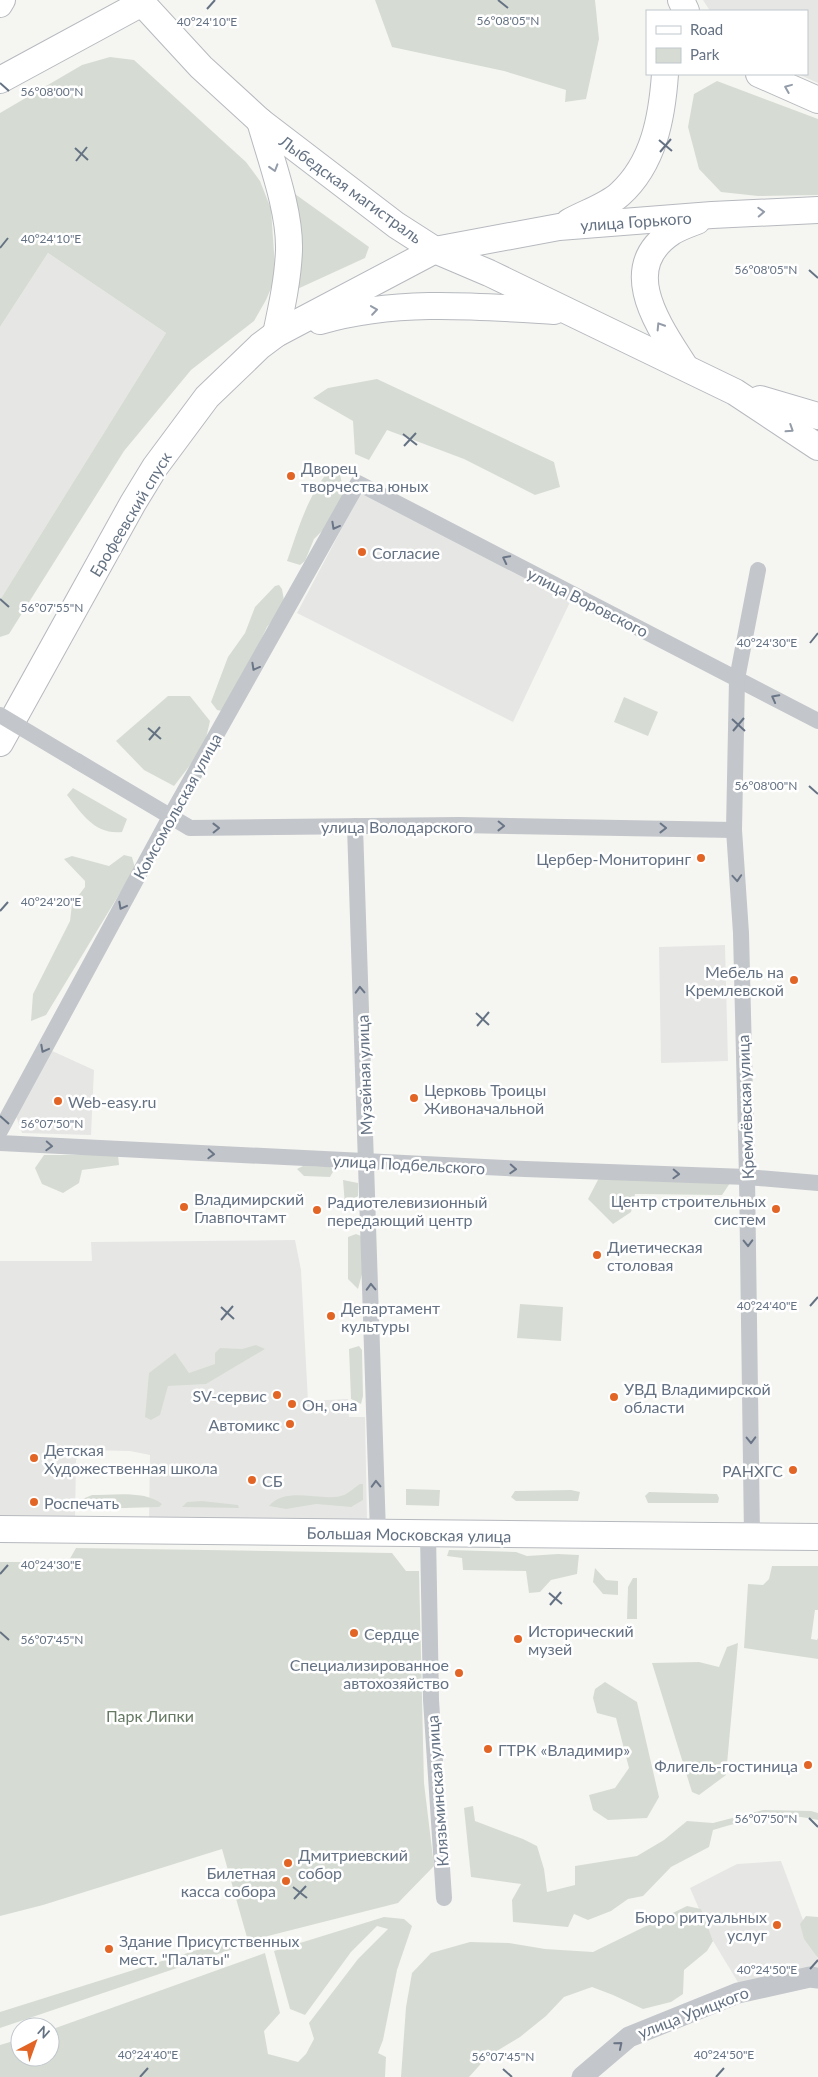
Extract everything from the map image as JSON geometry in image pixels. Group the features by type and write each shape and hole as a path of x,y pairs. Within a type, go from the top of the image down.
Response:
{"main road":[{"path":"0,5 3,0"},
{"path":"0,80 141,1"},
{"name":"Лыбедская магистраль","path":"141,1 201,67 260,121 352,193 435,250 489,273 735,392 818,447"},
{"name":"улица Горького","path":"559,227 619,195 642,170 655,140 665,75"},
{"path":"761,75 818,100"},
{"path":"260,121 282,200 289,248 285,289 276,334 344,314 379,309 447,306 566,311"},
{"name":"улица Горького","path":"435,250 559,227 712,215 818,210"},
{"path":"685,368 653,315 645,288 647,265 655,247 673,231 712,215"},
{"name":"Ерофеевский спуск","path":"0,743 133,502 155,467 207,397 236,368 276,334 435,250"},
{"name":"Лыбедская магистраль","path":"735,392 818,416"},
{"name":"Большая Московская улица","path":"0,1529 818,1537"}],"street":[{"name":"улица Воровского","path":"358,483 818,721"},
{"name":"Комсомольская улица","path":"0,1131 170,817 358,483"},
{"name":"Кремлёвская улица","path":"752,1536 747,1177 741,933 734,830 737,678 758,570"},
{"name":"улица Володарского","path":"0,715 190,828 459,825 734,830"},
{"name":"Музейная улица","path":"355,826 378,1533"},
{"name":"улица Подбельского","path":"0,1143 366,1162 747,1177 818,1183"},
{"name":"Клязьминская улица","path":"428,1534 431,1700 444,1898"},
{"name":"улица Урицкого","path":"588,2075 629,2037 738,1993 810,1977 818,1978"}],"shaded area":[{"path":"703,0 818,0 818,83 800,75 808,75 808,10 709,10"},
{"path":"48,253 166,333 0,600 0,327"},
{"path":"361,492 571,600 513,722 297,613"},
{"path":"725,945 728,1061 661,1063 659,947"},
{"path":"50,1050 94,1070 91,1135 22,1133 16,1116"},
{"path":"295,1240 301,1270 308,1401 348,1399 349,1417 365,1417 367,1520 149,1520 150,1455 130,1451 84,1450 76,1460 75,1520 0,1520 0,1261 92,1261 91,1242"},
{"path":"781,1861 818,1960 818,1967 739,1984 713,1941 690,1888 737,1864"}],"green space":[{"path":"375,0 595,0 599,39 586,99 565,102 566,90 504,71 392,47"},
{"path":"110,57 134,60 246,162 260,181 271,209 275,267 272,286 254,321 191,370 124,451 9,634 0,637 0,600 166,333 48,253 0,327 0,113 82,65"},
{"path":"717,81 818,119 818,195 758,196 721,192 699,169 688,127 694,94"},
{"path":"288,189 369,247 365,258 293,291"},
{"path":"377,379 554,462 560,487 535,495 464,459 387,430 369,460 355,454 353,421 313,398 328,388"},
{"path":"339,471 345,495 328,525 314,539 305,561 300,565 287,561 314,492 328,472"},
{"path":"279,585 282,589 285,606 267,627 229,707 222,711 217,710 211,702 228,657 245,633 255,607 275,586"},
{"path":"168,696 190,696 210,721 204,747 174,786 144,770 116,741"},
{"path":"624,697 658,712 648,736 614,722"},
{"path":"73,788 127,819 122,832 104,830 90,822 67,795"},
{"path":"124,855 132,857 135,868 46,1015 31,1021 33,994 70,921 72,904 85,887 85,881 64,859 72,856 109,866"},
{"path":"44,1155 118,1155 119,1165 82,1170 79,1183 63,1193 42,1184 35,1168"},
{"path":"303,1166 330,1167 334,1170 330,1177 304,1176 297,1169"},
{"path":"600,1176 730,1183 722,1195 635,1194 631,1212 613,1224 588,1199"},
{"path":"343,1180 358,1183 358,1196 345,1205"},
{"path":"356,1234 361,1236 362,1274 358,1289 348,1279 348,1237"},
{"path":"520,1304 563,1307 561,1341 517,1338"},
{"path":"256,1345 265,1349 206,1384 168,1386 160,1415 151,1420 145,1417 149,1373 175,1353 189,1373 215,1364 215,1353 220,1348 242,1349"},
{"path":"359,1346 362,1350 363,1396 361,1404 351,1399 349,1349"},
{"path":"360,1484 363,1484 363,1500 351,1507 316,1504 286,1509 269,1506 277,1500 295,1495 336,1497 348,1493"},
{"path":"406,1489 440,1490 439,1506 406,1505"},
{"path":"571,1490 580,1492 578,1501 516,1501 511,1497 515,1491"},
{"path":"649,1492 717,1494 719,1498 718,1503 648,1503 645,1496"},
{"path":"92,1495 138,1495 162,1504 159,1507 91,1509 82,1506 80,1500"},
{"path":"202,1501 238,1505 239,1508 182,1507 187,1502"},
{"name":"Парк Липки","path":"76,1548 392,1553 406,1571 419,1571 424,1783 434,1866 398,1903 248,1941 222,1849 43,1905 0,1916 0,1562 68,1562"},
{"path":"449,1550 516,1552 527,1556 579,1555 577,1574 551,1580 540,1592 529,1593 526,1571 463,1570 462,1558 447,1556"},
{"path":"772,1566 818,1566 818,1610 815,1610 811,1639 817,1640 818,1638 818,1659 744,1648 748,1584 763,1585 769,1579"},
{"path":"595,1568 606,1580 618,1581 618,1595 603,1594 593,1582"},
{"path":"633,1578 637,1578 637,1619 627,1619 628,1587"},
{"path":"738,1643 726,1775 699,1795 692,1792 652,1663 699,1662 719,1667 727,1647"},
{"path":"605,1682 637,1702 659,1797 647,1818 608,1820 593,1810 589,1795 615,1788 629,1768 616,1718 597,1713 593,1698 595,1689"},
{"path":"473,1806 475,1821 537,1846 544,1869 547,1892 575,1885 575,1866 637,1856 664,1840 687,1821 713,1823 763,1810 811,1811 818,1813 818,1820 804,1817 777,1816 713,1830 709,1847 671,1867 643,1896 628,1899 611,1911 588,1920 574,1914 568,1927 513,1922 512,1900 521,1884 471,1877 464,1808"},
{"path":"687,1906 701,1909 713,1941 707,1951 684,1970 683,1994 671,2002 643,2009 592,1987 564,1997 546,2016 520,2037 487,2057 469,2077 401,2077 406,2007 412,1973 431,1953 470,1942 509,1943 545,1949 593,1952"},
{"path":"806,1916 818,1917 818,1958 804,1939 800,1924"},
{"path":"384,1917 404,1919 412,1926 397,1970 383,2040 378,2053 386,2057 385,2077 0,2077 0,2045 10,2042 10,2067 60,2067 60,2026 265,1953 280,2013 264,2031 268,2054 298,2062 306,2054 314,2039 309,2023 358,1959 388,1929 377,1926 351,1952 305,2015 290,2009 274,1951"},
{"path":"232,1939 233,1949 32,2017 10,2017 10,2025 0,2028 0,2012"}],"place":[{"name":"Дворец творчества юных","path":"291,476"},
{"name":"Согласие","path":"362,552"},
{"name":"Цербер-Мониторинг","path":"701,858"},
{"name":"Мебель на Кремлевской","path":"794,980"},
{"name":"Церковь Троицы Живоначальной","path":"414,1098"},
{"name":"Web-easy.ru","path":"58,1101"},
{"name":"Владимирский Главпочтамт","path":"184,1207"},
{"name":"Центр строительных систем","path":"776,1209"},
{"name":"Радиотелевизионный передающий центр","path":"317,1210"},
{"name":"Диетическая столовая","path":"597,1255"},
{"name":"Департамент культуры","path":"331,1316"},
{"name":"SV-сервис","path":"277,1395"},
{"name":"УВД Владимирской области","path":"614,1397"},
{"name":"Он, она","path":"292,1404"},
{"name":"Автомикс","path":"290,1424"},
{"name":"Детская Художественная школа","path":"34,1458"},
{"name":"РАНХГС","path":"793,1470"},
{"name":"СБ","path":"252,1480"},
{"name":"Роспечать","path":"34,1502"},
{"name":"Сердце","path":"354,1633"},
{"name":"Исторический музей","path":"518,1639"},
{"name":"Специализированное автохозяйство","path":"459,1673"},
{"name":"ГТРК «Владимир»","path":"488,1749"},
{"name":"Флигель-гостиница","path":"808,1765"},
{"name":"Дмитриевский собор","path":"288,1863"},
{"name":"Билетная касса собора","path":"286,1881"},
{"name":"Бюро ритуальных услуг","path":"777,1925"},
{"name":"Здание Присутственных мест. \"Палаты\"","path":"109,1949"}]}
